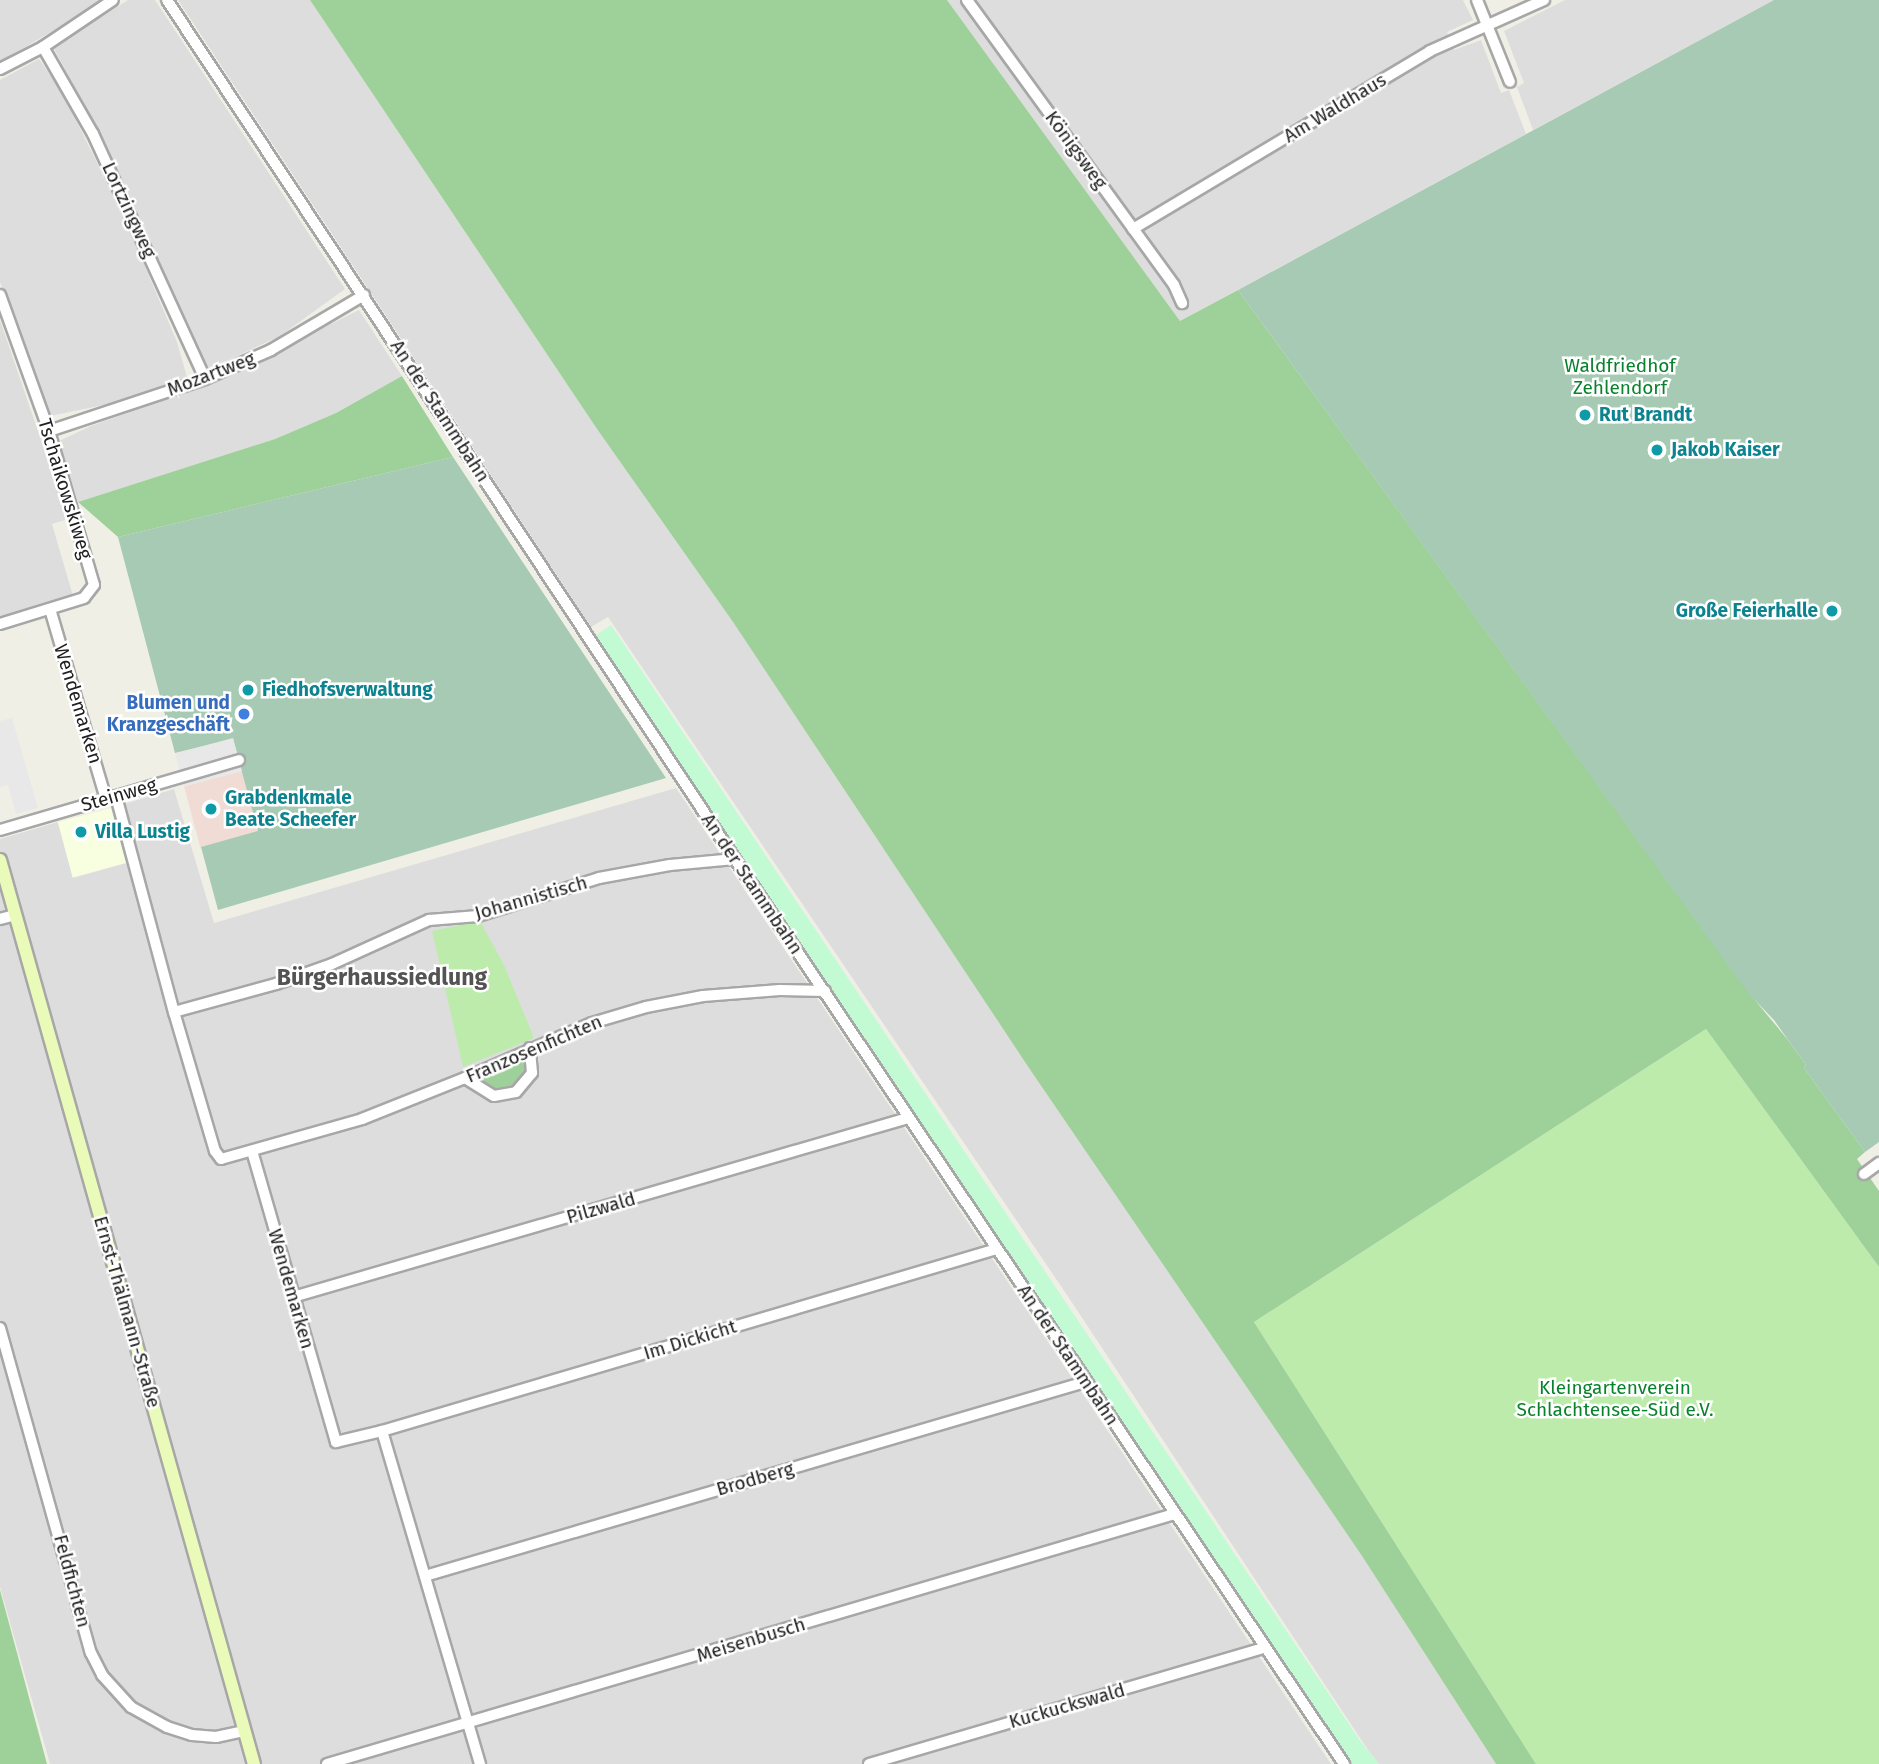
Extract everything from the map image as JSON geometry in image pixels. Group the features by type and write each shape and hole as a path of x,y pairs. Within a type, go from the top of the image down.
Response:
{"street":[{"path":"0,69 43,47 114,0"},
{"name":"An der Stammbahn","path":"167,0 735,859 1344,1764"},
{"name":"Königsweg","path":"968,0 1174,285 1182,303"},
{"path":"1477,0 1510,82"},
{"name":"Am Waldhaus","path":"1133,229 1430,51 1544,0"},
{"name":"Lortzingweg","path":"43,47 93,134 205,379"},
{"name":"Tschaikowskiweg","path":"0,295 48,431 94,585 84,598 0,624"},
{"name":"Mozartweg","path":"48,431 205,379 271,350 364,295"},
{"name":"Wendemarken","path":"50,609 111,797 218,1156 229,1158 252,1151 336,1441 382,1431"},
{"name":"Steinweg","path":"0,831 239,760"},
{"name":"Johannistisch","path":"174,1012 276,984 332,964 429,920 478,916 599,878 670,865 735,859"},
{"name":"Ernst-Thälmann-Straße","path":"0,860 254,1764"},
{"path":"0,919 15,915"},
{"name":"Franzosenfichten","path":"252,1151 362,1119 592,1023 646,1007 703,996 780,990 825,991"},
{"path":"465,1078 494,1096 516,1092 532,1073 530,1048"},
{"name":"Pilzwald","path":"293,1297 908,1118"},
{"path":"1864,1174 1879,1163"},
{"name":"Im Dickicht","path":"382,1431 997,1249"},
{"name":"Feldfichten","path":"0,1328 91,1653 102,1675 131,1707 167,1727 205,1736 244,1731"},
{"name":"Brodberg","path":"425,1576 1085,1382"},
{"path":"382,1431 480,1764"},
{"name":"Meisenbusch","path":"327,1764 1174,1514"},
{"name":"Kuckuckswald","path":"869,1764 1264,1648"}],"shaded area":[{"path":"0,0 105,0 0,62"},
{"path":"128,0 155,0 345,289 280,336 209,369 205,368 103,139 53,47"},
{"path":"178,0 310,0 597,429 733,622 1033,1074 1362,1556 1496,1764 1379,1764 1368,1750 1069,1298 608,617 591,627"},
{"path":"947,0 1463,0 1473,20 1447,32 1454,50 1481,40 1501,93 1509,90 1526,134 1180,321"},
{"path":"1565,0 1774,0 1533,130 1517,87 1524,83 1504,31"},
{"path":"39,59 61,90 123,215 177,342 187,377 123,401 50,416 0,282 0,80"},
{"path":"359,310 402,376 336,413 275,439 78,502 59,441 91,426 215,381"},
{"path":"0,320 68,519 52,524 73,596 0,617"},
{"path":"12,718 38,808 16,814 8,785 0,787 0,721"},
{"path":"233,738 242,771 184,786 175,754"},
{"path":"242,771 258,832 200,847 184,787"},
{"name":"Bürgerhaussiedlung","path":"676,788 1331,1764 50,1764 0,1587 0,839 58,822 73,878 126,863 111,808 174,789 214,923"},
{"path":"111,808 126,863 73,877 58,822"}],"green space":[{"path":"310,0 947,0 1180,321 1238,290 1749,993 1806,1065 1804,1068 1865,1152 1857,1159 1879,1191 1879,1267 1706,1029 1254,1322 1536,1764 1496,1764 1362,1556 1033,1074 733,622 597,429"},
{"name":"Waldfriedhof Zehlendorf","path":"1774,0 1879,0 1879,1142 1865,1152 1804,1068 1806,1065 1774,1020 1749,994 1238,290"},
{"path":"402,376 453,457 118,537 78,502 275,439 336,413"},
{"path":"453,457 666,778 218,910 201,847 258,831 233,739 175,753 118,537"},
{"path":"611,625 1361,1742 1379,1764 1344,1764 590,639"},
{"path":"480,921 504,965 534,1038 463,1067 432,931"},
{"name":"Kleingartenverein Schlachtensee-Süd e.V.","path":"1706,1029 1879,1267 1879,1764 1536,1764 1254,1322"},
{"path":"528,1057 530,1069 514,1087 492,1091 477,1081"},
{"path":"0,1590 47,1764 0,1764"}],"place":[{"name":"Rut Brandt","path":"1585,415"},
{"name":"Jakob Kaiser","path":"1657,450"},
{"name":"Große Feierhalle","path":"1832,611"},
{"name":"Fiedhofsverwaltung","path":"248,690"},
{"name":"Blumen und Kranzgeschäft","path":"244,714"},
{"name":"Grabdenkmale Beate Scheefer","path":"211,809"},
{"name":"Villa Lustig","path":"81,832"}],"district":[{"name":"Bürgerhaussiedlung","path":"382,977"}]}
